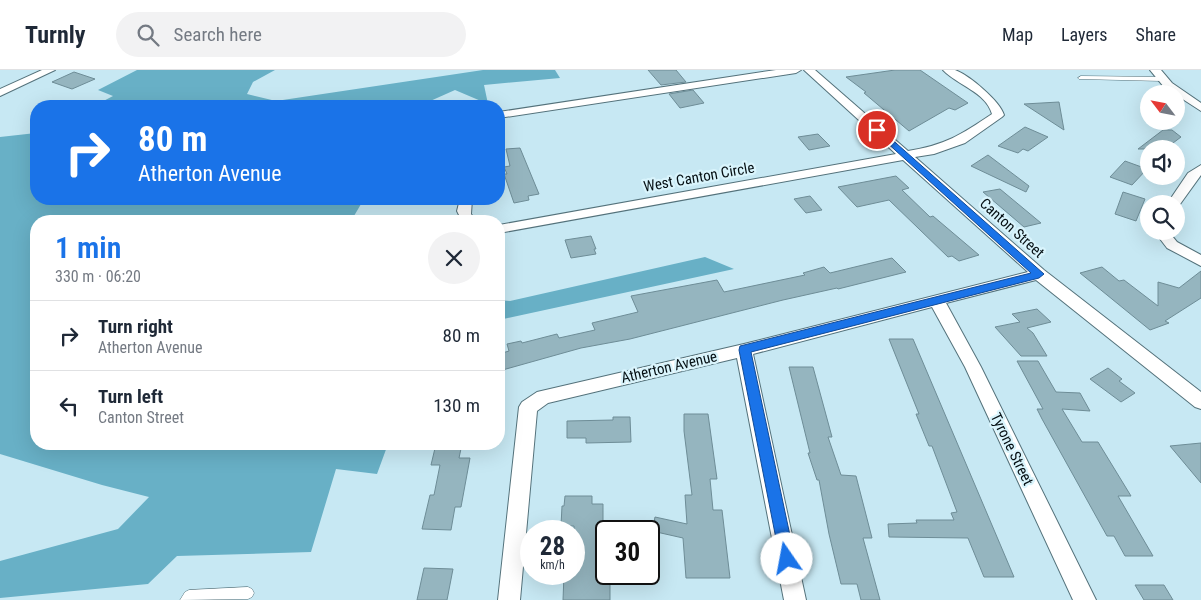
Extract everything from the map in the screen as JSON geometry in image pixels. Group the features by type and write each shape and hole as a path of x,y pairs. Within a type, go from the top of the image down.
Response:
{"street":[{"path":"0,92 50,70"},
{"path":"505,114 796,70"},
{"name":"Canton Street","path":"809,70 1039,274 1201,402"},
{"path":"906,155 930,151 961,140 995,119 998,115 997,107 948,70"},
{"path":"1158,74 1182,97 1201,108"},
{"name":"West Canton Circle","path":"505,228 906,155"},
{"path":"1181,195 1198,175"},
{"path":"1166,240 1201,261"},
{"name":"Atherton Avenue","path":"509,600 528,408 543,398 744,350 1039,274"},
{"name":"Tyrone Street","path":"937,301 973,367 1085,600"},
{"path":"744,350 795,600"}],"lane":[{"path":"1081,78 1158,74"},
{"path":"186,600 189,596 248,593"}],"shaded area":[{"path":"137,70 275,70 253,82 247,94 272,100 105,100 113,96 98,90"},
{"path":"483,70 555,70 560,78 484,85 487,100 479,100 455,90 432,100 283,100"},
{"path":"30,134 30,205 360,205 355,215 30,215 30,450 386,450 377,474 336,469 311,552 177,556 148,584 0,598 0,561 118,529 149,497 102,485 0,454 0,137"},
{"path":"705,257 734,269 505,319 505,301 510,301"}],"building":[{"path":"648,70 676,70 686,82 661,85"},
{"path":"895,70 920,70 968,103 955,110 949,108 909,131 864,93 866,92 846,77"},
{"path":"74,72 95,79 72,89 52,82"},
{"path":"693,90 704,103 680,108 669,94"},
{"path":"1059,102 1064,130 1024,104"},
{"path":"1025,127 1048,137 1028,151 1023,149 1018,153 998,146"},
{"path":"1163,130 1172,130 1181,137 1177,140 1150,140"},
{"path":"818,134 830,146 809,150 798,137"},
{"path":"520,148 539,194 528,196 529,200 514,203 505,177 505,174 507,174 505,167 510,166 506,149"},
{"path":"988,155 1029,186 1026,192 971,166"},
{"path":"1125,161 1140,166 1140,176 1132,185 1110,177"},
{"path":"896,176 909,188 902,190 930,217 933,216 979,255 959,261 952,256 948,257 889,200 857,207 838,187"},
{"path":"1000,189 1041,223 1024,227 983,192"},
{"path":"1123,192 1140,197 1140,211 1136,221 1115,214"},
{"path":"810,196 822,210 806,213 794,199"},
{"path":"591,236 596,254 571,258 565,240"},
{"path":"892,258 906,272 783,300 630,339 581,348 505,369 505,352 509,351 507,344 521,341 522,343 557,334 559,338 595,330 592,323 638,312 631,296 717,280 724,292 805,275 803,273 824,267 830,273"},
{"path":"1102,267 1119,281 1124,280 1158,306 1158,282 1179,288 1201,271 1201,298 1165,321 1169,323 1150,330 1080,273"},
{"path":"1037,309 1051,322 1027,328 1033,333 1047,356 1021,356 995,327 1020,322 1012,314"},
{"path":"889,339 913,339 1014,577 984,577 968,538 889,537 888,524 917,523 916,520 954,520 951,513 957,512 932,446 929,446 916,414 919,414"},
{"path":"1017,361 1038,361 1056,392 1080,393 1090,411 1062,409 1082,442 1098,442 1131,496 1118,496 1153,556 1125,556 1114,536 1107,536 1042,419 1037,409 1043,409"},
{"path":"789,367 813,367 832,437 828,437 841,475 856,476 872,538 863,538 880,600 861,600 857,584 841,584 819,480 817,480 808,453 810,453"},
{"path":"1108,368 1122,379 1119,381 1135,393 1121,402 1090,379"},
{"path":"684,414 708,414 717,479 710,479 713,510 722,510 730,578 686,578 683,538 660,533 660,520 654,520 655,517 687,524 685,495 692,495 684,431"},
{"path":"613,417 630,417 631,442 586,443 586,438 567,438 567,421 613,420"},
{"path":"1201,443 1201,483 1170,446"},
{"path":"435,450 461,450 459,458 470,458 461,507 455,507 451,530 422,529 430,495 434,495 440,465 431,465"},
{"path":"565,496 592,496 592,504 603,504 603,520 595,520 595,585 610,585 610,600 563,600 564,585 585,585 585,520 561,520 562,506 564,506"},
{"path":"424,568 453,569 447,600 417,600"},
{"path":"1135,585 1164,585 1173,600 1144,600"}],"route":[{"path":"787,559 744,350 1039,274 877,130"}]}
